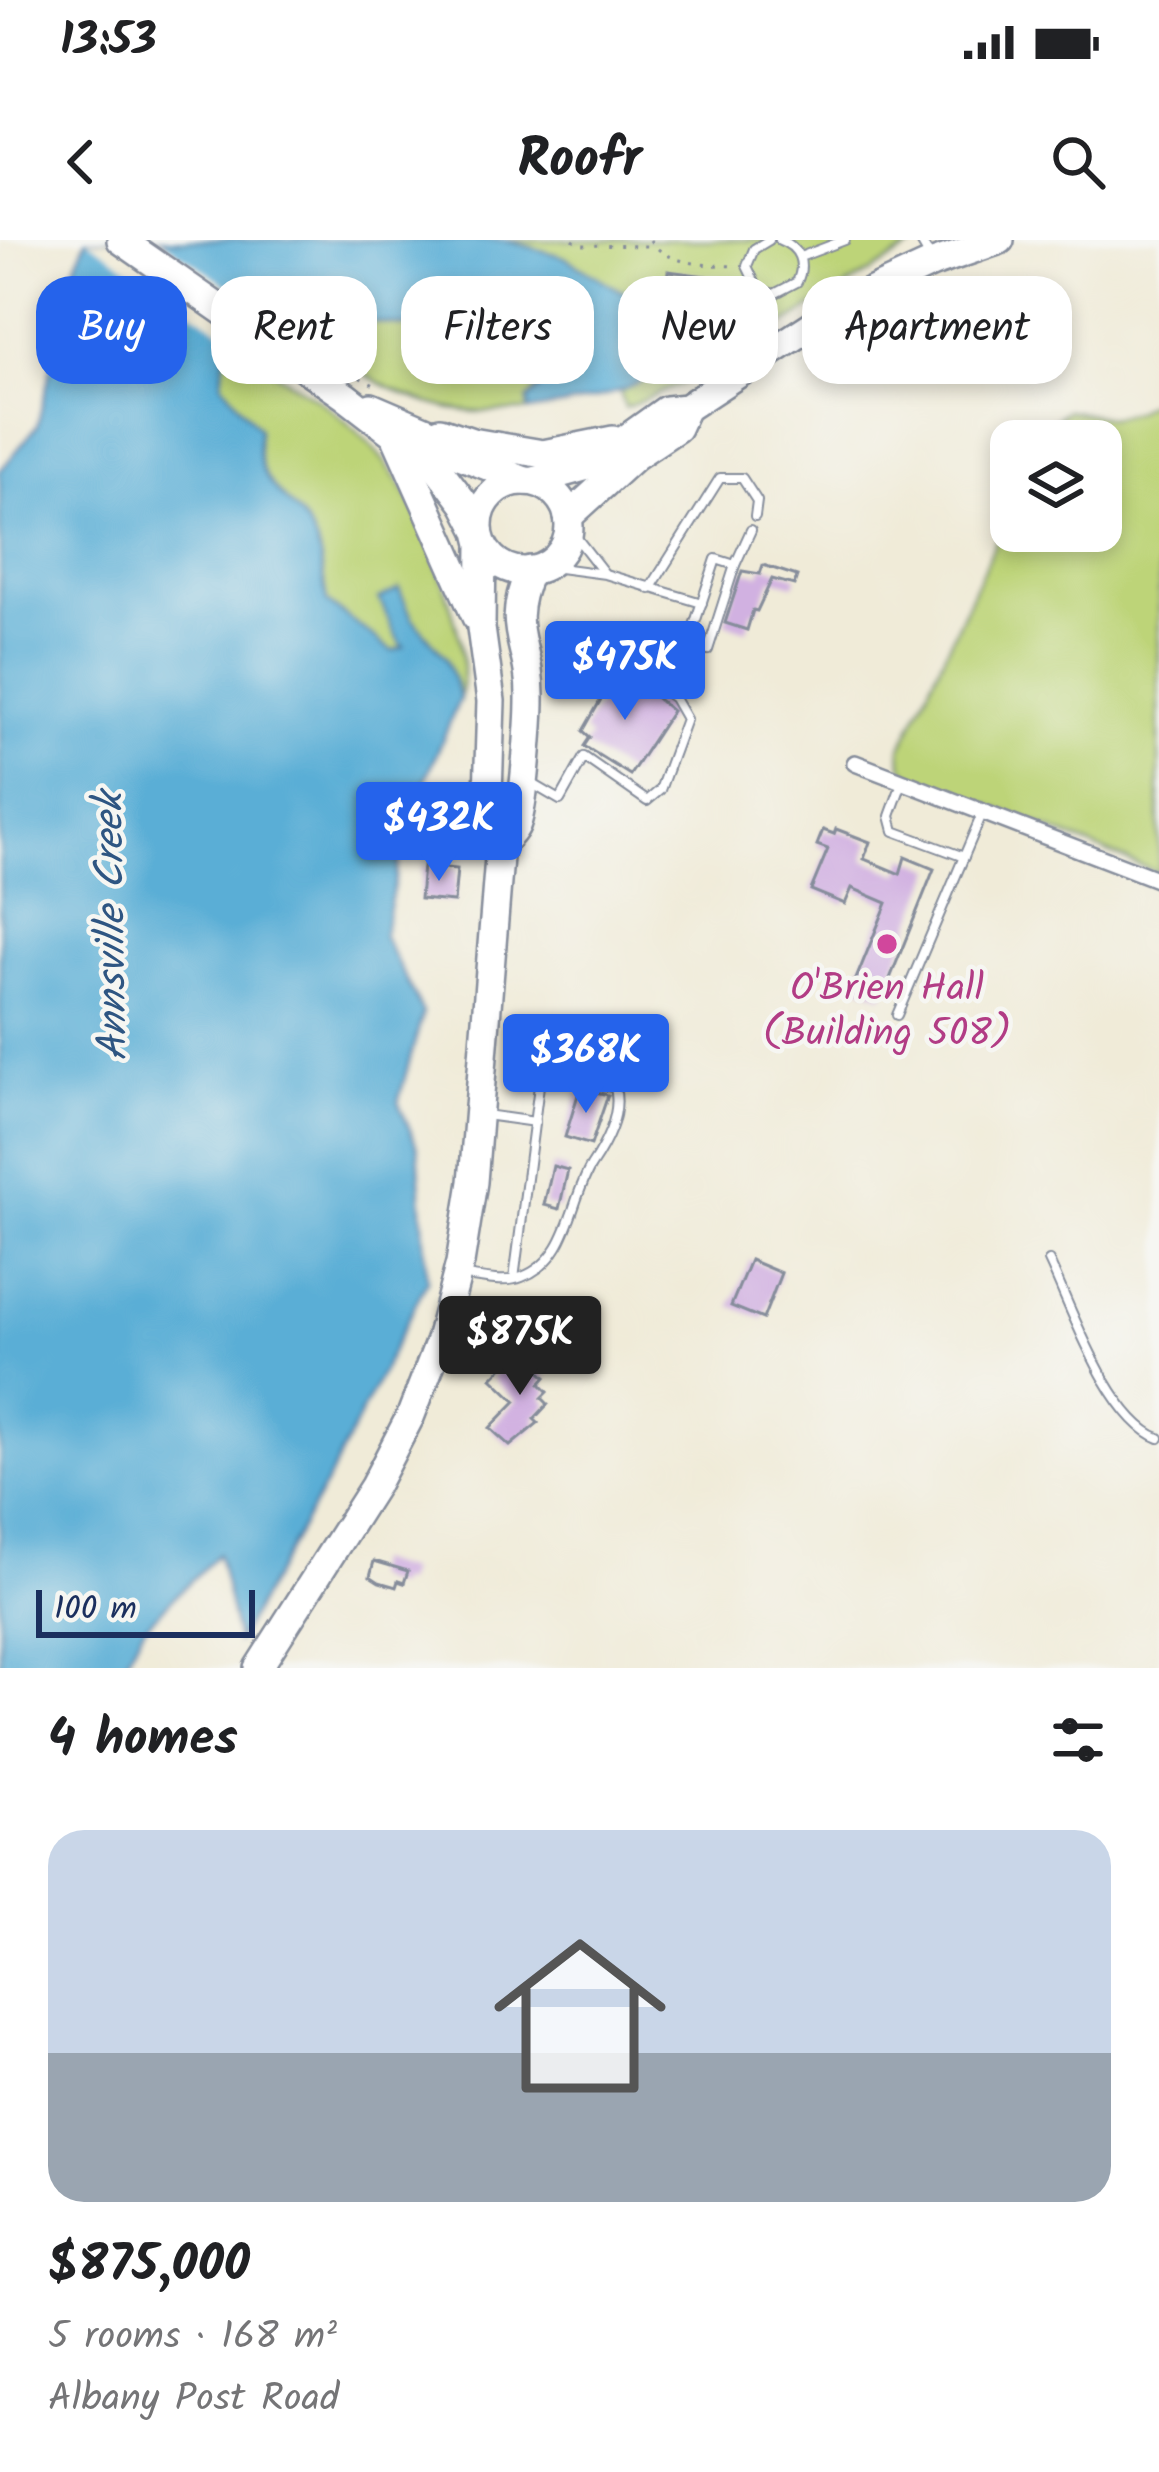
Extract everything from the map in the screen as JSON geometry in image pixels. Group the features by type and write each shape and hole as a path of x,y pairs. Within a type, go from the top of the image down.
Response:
{"highway":[{"path":"121,240 437,467 503,565 537,568"},
{"path":"500,845 487,827 491,701 481,628 486,502 496,491 588,466 666,410 686,407 927,252 1000,240"},
{"path":"337,391 427,431 444,431 472,442 544,454 623,439"},
{"path":"258,1668 393,1451 427,1377 458,1276 472,1182 500,845 517,824 531,698 516,619 518,598 537,568 564,547 569,522 635,456 677,428 686,407"},
{"path":"427,431 437,446 554,490 569,522"},
{"path":"398,440 481,628"}],"street":[{"path":"855,763 1159,880"}],"lane":[{"path":"769,240 754,249 747,266 758,289 783,293 801,274 796,249 780,240"},
{"path":"800,257 845,240"},
{"path":"650,589 721,478 742,478 757,501 755,516"},
{"path":"569,522 604,574"},
{"path":"522,778 560,800 584,757 647,801 660,790 686,719 674,698 628,663 662,633 708,650 728,582 751,530"},
{"path":"684,642 695,627 716,559 735,565"},
{"path":"537,568 604,574 703,603"},
{"path":"902,781 890,816 894,831 964,857"},
{"path":"898,1015 983,812"},
{"path":"458,1276 514,1279 524,1277 561,1242 591,1167 601,1157 619,1101 615,1088 542,1070 514,1279"},
{"path":"478,1114 535,1122"},
{"path":"1049,1262 1091,1358 1141,1426 1159,1438"}],"path":[{"path":"573,240 579,244 651,243 677,260 747,266"}],"green space":[{"path":"506,240 924,240 864,276 802,276 802,314 778,328 778,276 618,276 618,289 564,257"},
{"path":"377,322 401,326 401,384 541,384 528,399 528,411 453,409 377,381"},
{"path":"223,384 292,384 339,416 393,473 424,530 454,618 462,657 460,698 446,658 412,618 399,589 393,622 405,648 392,651 327,602 313,536 266,478 258,449 259,429"},
{"path":"635,384 681,384 625,408 620,391"},
{"path":"1159,397 1159,873 908,773 901,749 991,552 1122,552 1122,420 1054,420 1067,410 1111,418"}],"water":[{"name":"Annsville Creek","path":"86,240 506,240 564,257 618,289 618,384 635,384 591,400 528,411 528,399 540,390 537,384 594,384 594,276 401,276 401,326 377,323 377,276 211,276 211,384 223,384 259,429 258,449 267,478 313,535 327,602 392,651 404,647 379,599 399,589 412,618 446,658 460,698 408,822 383,935 423,1013 398,1102 418,1148 427,1281 330,1476 237,1641 218,1554 144,1627 122,1668 0,1668 0,471 37,426 47,384 187,384 187,276 73,276"}],"pier":[{"path":"88,240 161,240 213,276 211,324 187,308 187,276 141,276"}],"building":[{"path":"668,271 706,276 667,276"},
{"path":"763,565 797,576 794,585 772,579 747,630 725,623 742,571 760,574"},
{"path":"626,672 672,711 630,775 584,746 590,737 583,731 608,687"},
{"name":"O'Brien Hall (Building 508)","path":"836,829 870,842 864,859 900,874 905,857 934,869 883,996 854,984 887,903 852,888 845,904 811,890 828,849 817,845 823,830 834,834"},
{"path":"423,866 457,869 454,902 420,899"},
{"path":"542,1019 593,1035 585,1061 534,1045"},
{"path":"580,1088 608,1095 591,1145 565,1137"},
{"path":"553,1166 568,1170 559,1209 544,1205"},
{"path":"750,1260 781,1273 763,1319 731,1306"},
{"path":"518,1351 546,1377 540,1384 548,1392 542,1398 548,1404 534,1419 538,1423 510,1446 490,1428 516,1401 492,1378"},
{"path":"374,1561 408,1571 404,1583 398,1581 396,1587 370,1576"}],"place":[{"name":"O'Brien Hall (Building 508)","path":"887,944"}]}
